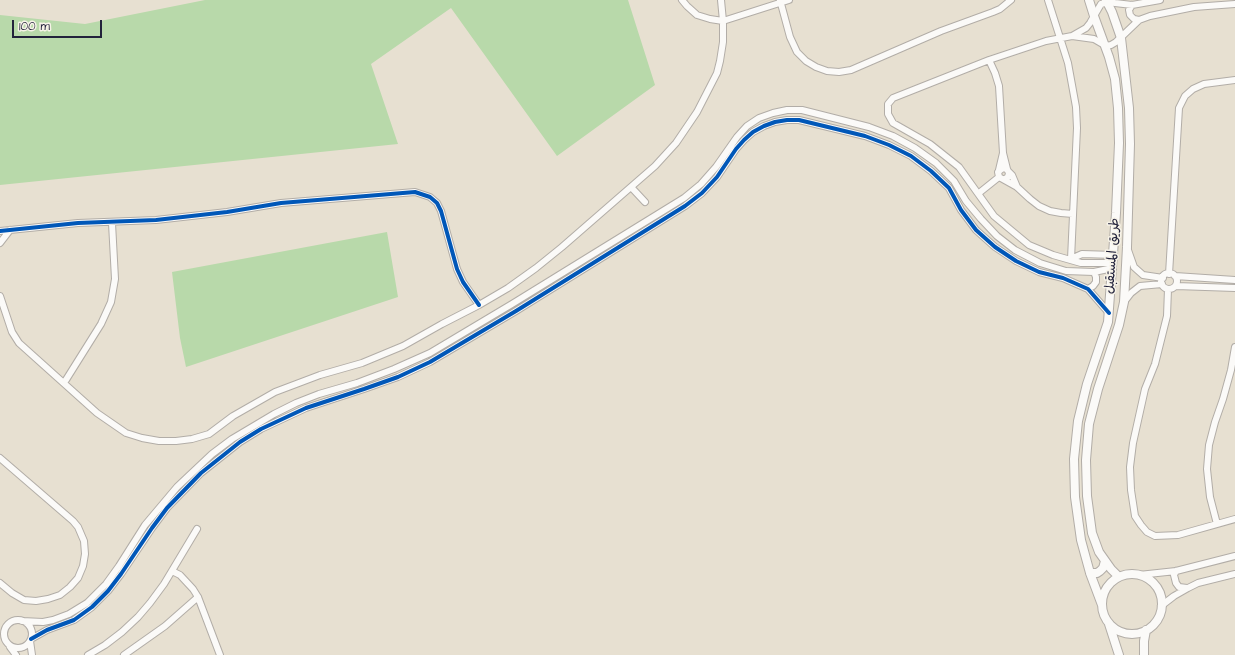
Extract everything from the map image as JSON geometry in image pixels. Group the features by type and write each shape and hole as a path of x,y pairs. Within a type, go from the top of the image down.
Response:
{"main road":[{"name":"طريق المستقبل","path":"1089,0 1106,46 1115,79 1119,143 1113,262 1108,322 1087,384 1078,421 1074,459 1076,497 1082,540 1090,573 1102,605"},
{"name":"طريق المستقبل","path":"1107,1 1117,25 1120,38 1129,108 1130,144 1127,247 1124,302 1089,424 1086,460 1087,496 1092,533 1099,552 1119,577"},
{"path":"1111,65 1118,66 1125,73"},
{"path":"1090,573 1097,573 1100,571 1103,568 1105,561"},
{"path":"1125,575 1139,575 1156,586 1159,592 1161,606 1155,622 1146,630 1131,634 1115,629 1109,623 1105,618 1102,598 1108,586 1119,577 1125,575"},
{"path":"1109,623 1119,655"},
{"path":"1144,655 1146,630"}],"street":[{"path":"682,0 697,15 723,21 781,1 789,0"},
{"path":"0,296 1,304 12,332 19,343 96,412 126,433 159,441 192,439 209,434 233,416 274,392 320,375 362,363 403,346 442,324 479,306 536,268 655,166 676,143 697,112 717,73 723,42 721,0"},
{"path":"781,1 790,37 797,52 806,61 816,67 827,71 839,72 851,70 941,31 993,12 1000,9 1011,0"},
{"path":"1048,0 1068,63 1076,107 1077,128 1072,259"},
{"path":"1072,36 1086,28 1101,4 1107,1 1132,5 1160,0"},
{"path":"1113,262 1081,263 1072,259 1052,255 1029,245 994,216 959,167 930,144 893,123 887,109 888,104 893,98 989,60 1046,41 1072,36 1094,39 1106,46 1111,45 1120,38 1139,20 1150,16 1194,7 1235,4"},
{"path":"1132,5 1129,10 1130,15 1134,19 1139,20"},
{"path":"979,193 1002,178 1008,177 1008,170 1003,153 999,86 995,72 989,60"},
{"path":"1124,302 1131,293 1140,286 1162,281 1169,274 1179,108 1185,96 1193,89 1204,84 1235,80"},
{"path":"16,655 6,645 3,627 16,620 38,622 53,620 69,614 87,603 106,584 145,525 176,487 212,454 253,426 296,403 319,394 357,383 430,353 512,304 684,198 701,184 716,167 737,136 747,126 760,118 773,113 787,110 802,110 869,127 893,136 915,148 936,163 954,181 966,201 997,236 1015,250 1040,263 1066,271 1094,272 1113,262"},
{"path":"6,645 15,648 24,647 31,640 47,630 74,620 92,607 108,591 121,574 167,508 201,473 240,442 261,429 306,408 398,377 430,362 516,311 685,206 702,193 717,177 744,140 753,132 764,126 787,120 799,120 865,136 889,144 911,156 931,171 949,188 961,210 976,230 995,247 1016,261 1039,272 1063,278 1088,288 1109,313"},
{"path":"1003,153 998,174 1002,178 1017,186 1039,206 1061,213 1073,214"},
{"path":"999,170 1003,168 1008,170 1017,186"},
{"path":"631,187 644,202"},
{"path":"0,231 64,224 112,223 192,217 281,204 409,192 421,193 433,200 441,211 457,269 470,294 479,306"},
{"path":"64,383 101,324 111,302 116,273 112,223"},
{"path":"0,243 10,230"},
{"path":"1127,247 1134,267 1143,276 1162,281 1168,289 1167,316 1163,334 1155,364 1145,389 1133,443 1130,467 1131,490 1135,516 1147,532 1155,536 1178,535 1235,519"},
{"path":"1072,259 1082,254 1113,262"},
{"path":"1088,288 1093,286 1096,282 1094,272"},
{"path":"1169,274 1175,276 1235,280"},
{"path":"1175,276 1177,282 1176,286"},
{"path":"1168,289 1176,286 1235,288"},
{"path":"512,304 516,311"},
{"path":"1217,524 1210,497 1207,469 1209,445 1231,370 1235,346"},
{"path":"0,458 73,521 78,527 84,542 85,554 83,566 78,578 60,595 36,601 24,600 12,593 0,583"},
{"path":"88,655 116,636 138,617 155,597 197,529"},
{"path":"1139,575 1176,571 1235,556"},
{"path":"172,571 187,582 198,597 218,654"},
{"path":"1176,571 1174,575 1176,583 1184,588 1188,588"},
{"path":"1161,606 1174,596 1198,583 1235,574"},
{"path":"124,655 165,626 198,597"},
{"path":"22,621 30,626 32,630 32,655"}],"green space":[{"path":"205,0 628,0 655,85 557,156 451,8 371,64 398,144 0,185 0,15 85,24"},
{"path":"387,232 398,297 186,367 180,338 172,272"}],"cycle path":[{"path":"31,639 47,630 74,620 92,607 108,591 121,574 167,508 201,473 240,442 261,429 306,408 398,377 430,362 516,311 685,206 702,193 717,177 744,140 753,132 775,122 799,120 865,136 889,145 911,156 931,171 949,188 961,210 976,230 995,247 1016,261 1039,272 1063,278 1088,289 1109,313"},
{"path":"0,231 78,223 156,220 227,212 281,203 415,192 430,197 437,203 441,211 457,269 463,282 479,305"}]}
